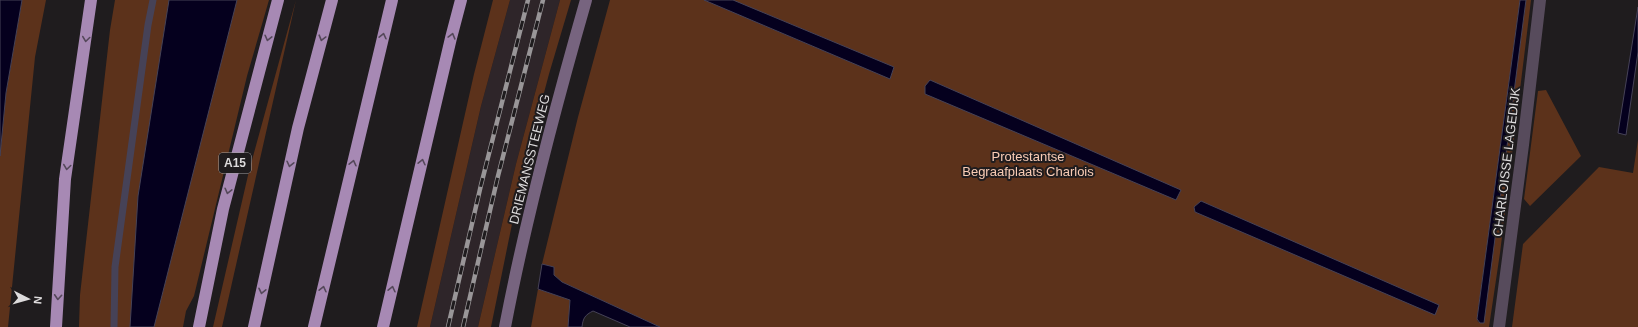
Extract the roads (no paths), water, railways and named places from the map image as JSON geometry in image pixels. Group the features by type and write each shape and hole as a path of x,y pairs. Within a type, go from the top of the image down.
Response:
{"highway":[{"path":"56,327 65,179 91,0"},
{"name":"A15","path":"199,327 224,209 278,0"},
{"path":"254,327 298,128 332,0"},
{"path":"314,327 392,0"},
{"path":"384,327 461,0"}],"main road":[{"name":"DRIEMANSSTEEWEG","path":"505,327 526,228 563,78 586,0"}],"street":[{"name":"CHARLOISSE LAGEDIJK","path":"1499,327 1540,0"}],"waterway":[{"path":"114,327 115,267 148,25 153,0"}],"railway":[{"path":"448,327 481,185 528,0"},
{"path":"463,327 498,176 543,0"}],"park label":[{"name":"Protestantse Begraafplaats Charlois","path":"1028,164"}]}
